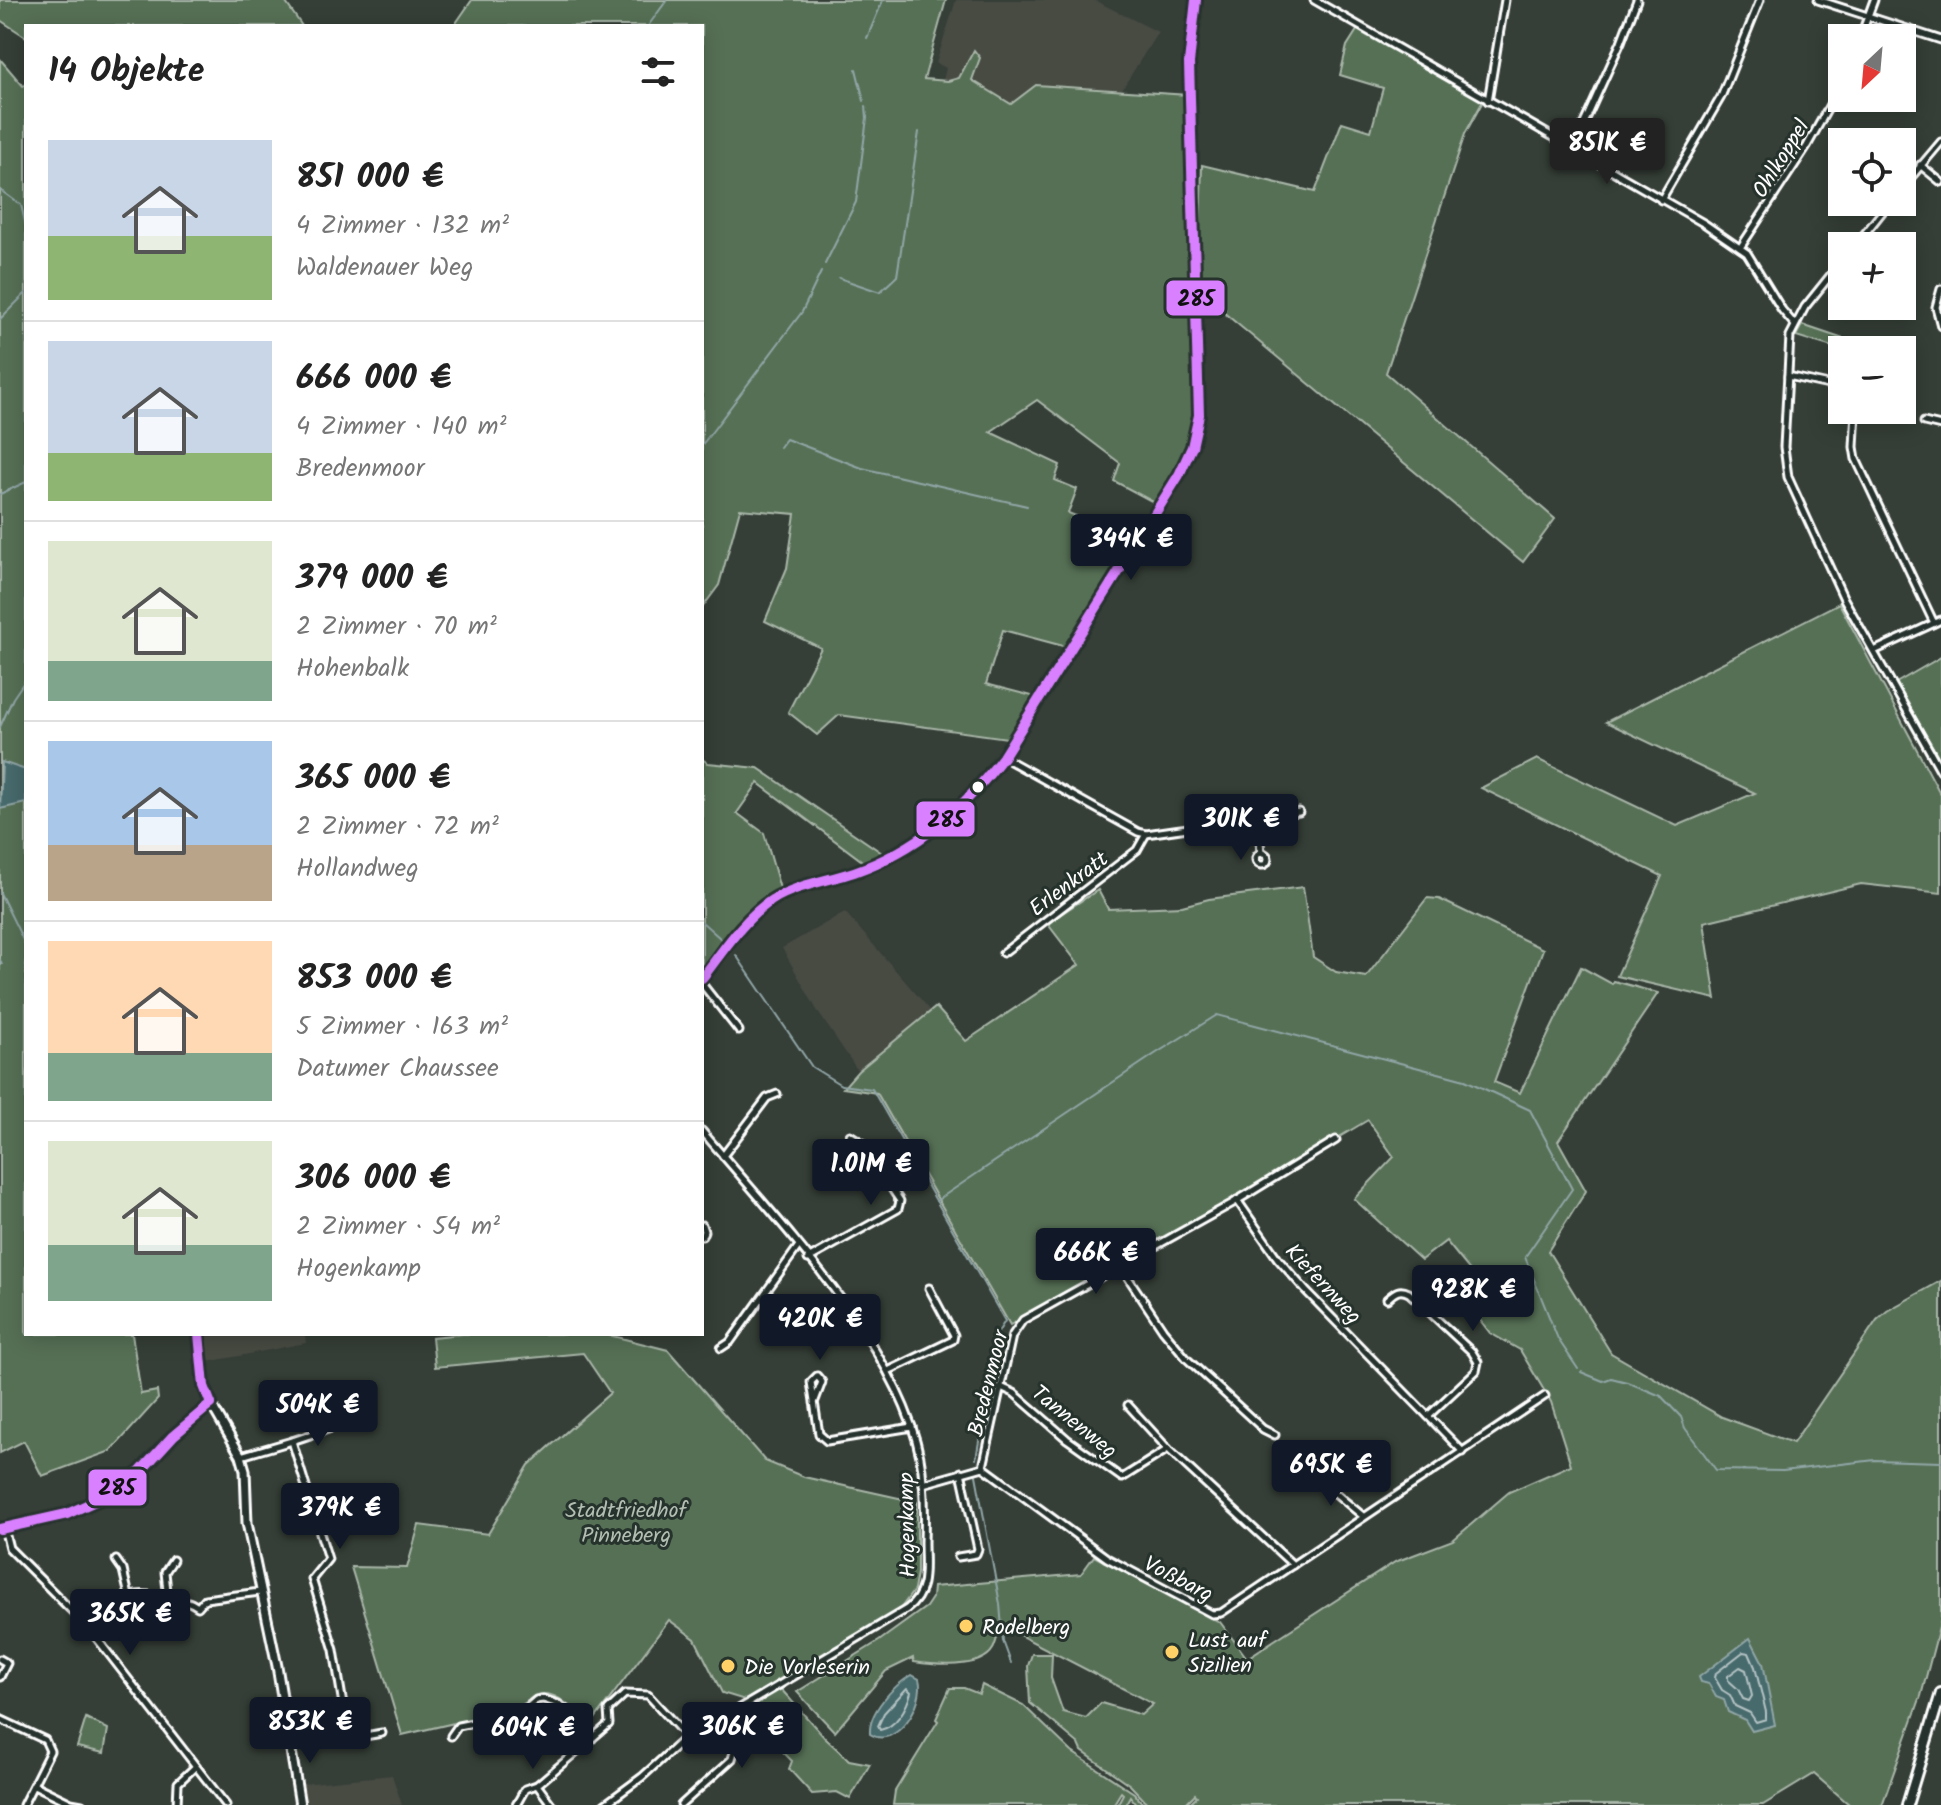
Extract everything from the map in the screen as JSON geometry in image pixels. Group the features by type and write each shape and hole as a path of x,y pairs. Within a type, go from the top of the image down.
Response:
{"main road":[{"path":"1907,1805 1941,1693"}],"street":[{"path":"704,978 752,916 773,899 874,866 910,848 954,814 989,778 1179,475 1192,447 1199,415 1189,63 1196,0"},
{"path":"1314,0 1705,224 1747,253 1794,324"},
{"path":"1488,101 1505,0"},
{"path":"1572,150 1637,0"},
{"path":"1661,200 1721,97 1760,0"},
{"path":"1818,0 1941,40"},
{"path":"1866,24 1874,0"},
{"name":"Ohlkoppel","path":"1740,248 1828,108"},
{"path":"1916,170 1941,142"},
{"path":"1920,165 1941,182"},
{"path":"1866,232 1879,216"},
{"path":"1828,279 1794,324 1790,336 1784,447 1788,477 1844,599 1941,771"},
{"path":"1941,289 1936,307 1941,326"},
{"path":"1788,376 1828,385"},
{"path":"1924,422 1941,426"},
{"path":"1855,424 1856,459 1934,623"},
{"path":"1874,651 1941,620"},
{"path":"1003,757 1146,834 1299,812"},
{"path":"1258,818 1261,853"},
{"name":"Erlenkratt","path":"1003,953 1137,850 1146,834"},
{"path":"704,984 739,1031"},
{"path":"723,1156 767,1098 777,1094"},
{"name":"Hogenkamp","path":"604,1805 642,1777 687,1736 709,1722 732,1713 918,1600 924,1585 920,1458 912,1427 888,1371 857,1323 808,1259 704,1133"},
{"path":"808,1259 898,1209 900,1201 861,1142 850,1135"},
{"name":"Bredenmoor","path":"923,1484 983,1467 1012,1336 1023,1320 1121,1267 1336,1140"},
{"name":"Kiefernweg","path":"1237,1200 1278,1259 1306,1291 1463,1452"},
{"path":"721,1348 730,1342 798,1247"},
{"path":"1121,1267 1163,1330 1187,1359 1263,1429 1275,1435"},
{"path":"888,1371 953,1340 954,1335 929,1288"},
{"name":"Kiefernweg","path":"1387,1299 1396,1291 1409,1293 1472,1352 1478,1362 1476,1371 1428,1416"},
{"path":"199,1336 204,1386 241,1456 245,1470 247,1523 277,1666 300,1805"},
{"name":"Tannenweg","path":"1001,1387 1014,1393 1067,1439 1122,1478 1168,1449"},
{"name":"Voßbarg","path":"983,1467 1107,1558 1212,1614 1221,1613 1545,1396"},
{"path":"814,1403 819,1434 827,1441 912,1427"},
{"path":"211,1404 173,1436 140,1472 102,1498 67,1514 2,1528 9,1548 88,1627 226,1805"},
{"name":"Tannenweg","path":"1128,1405 1168,1449 1293,1565"},
{"path":"241,1456 334,1427"},
{"path":"292,1441 328,1559 312,1579 334,1650 348,1735 353,1742 359,1737 382,1733"},
{"path":"958,1557 976,1554 978,1549 961,1472"},
{"path":"1316,1477 1364,1517"},
{"path":"116,1560 123,1570 129,1596"},
{"path":"168,1600 165,1572 173,1560"},
{"path":"88,1627 113,1603 129,1596 188,1600 198,1607 205,1599 260,1592"},
{"path":"0,1659 7,1663 0,1677"},
{"path":"516,1805 525,1789 537,1785 609,1724 608,1710 625,1694 648,1695 687,1736"},
{"path":"451,1736 458,1726 508,1716 543,1699 558,1704 572,1714 592,1739"},
{"path":"0,1719 45,1740 50,1751 23,1805"},
{"path":"681,1805 732,1759 734,1752 709,1722"},
{"path":"177,1805 178,1783 195,1767"},
{"path":"34,1785 82,1805"},
{"path":"537,1785 552,1805"}],"shaded area":[{"path":"956,0 1094,0 1158,32 1121,91 1071,87 1011,104 972,80 980,58 974,51 959,78 948,82 943,80 946,68 936,63"},
{"path":"845,912 931,1011 858,1071 818,1012 782,948"},
{"path":"204,1336 305,1336 306,1343 208,1362"},
{"path":"392,1775 402,1805 307,1805 302,1784"}],"green space":[{"path":"0,0 284,0 301,24 24,24 24,36 0,20"},
{"path":"472,0 946,0 924,79 948,81 959,78 974,50 980,58 972,80 1011,104 1036,85 1188,95 1197,415 1186,451 1171,483 1157,504 1114,481 1120,463 1037,400 990,432 1060,465 1055,480 1077,489 1068,513 1134,538 1067,647 1003,630 986,684 1036,697 1007,738 839,715 817,735 788,712 821,648 765,621 787,568 795,514 740,509 719,585 704,605 704,24 455,24"},
{"path":"1359,27 1483,101 1465,134 1386,373 1555,519 1523,562 1198,291 1202,165 1315,192 1342,122 1371,131 1383,88 1340,75 1347,46"},
{"path":"0,59 24,85 24,1336 132,1336 141,1394 157,1391 158,1399 111,1451 42,1476 24,1441 0,1453"},
{"path":"1802,325 1835,336 1828,336 1828,346 1796,336"},
{"path":"1839,603 1941,795 1941,893 1861,884 1704,922 1716,999 1617,976 1662,876 1481,788 1537,759 1677,826 1755,793 1606,722"},
{"path":"1941,657 1941,761 1896,683"},
{"path":"704,760 758,768 885,855 865,863 758,783 737,813 764,833 781,892 758,905 704,965"},
{"path":"1303,887 1313,957 1336,972 1366,977 1427,898 1439,899 1543,949 1494,1082 1520,1093 1581,967 1612,984 1614,981 1658,993 1558,1141 1586,1191 1548,1251 1611,1353 1722,1417 1793,1443 1877,1320 1887,1311 1941,1281 1941,1620 1921,1696 1882,1805 1850,1805 1814,1774 1763,1805 1188,1805 1197,1796 1195,1794 1184,1805 1149,1805 1130,1785 1082,1751 1079,1744 1030,1703 1028,1666 1032,1654 1052,1654 1051,1678 1063,1712 1086,1718 1101,1703 1141,1715 1153,1704 1002,1626 993,1649 978,1660 944,1665 914,1662 913,1658 886,1671 835,1732 797,1692 879,1641 926,1607 932,1598 933,1587 1081,1574 1094,1556 1220,1622 1247,1658 1395,1562 1453,1540 1509,1492 1571,1465 1551,1402 1520,1350 1490,1333 1462,1297 1476,1278 1446,1241 1421,1260 1354,1199 1394,1157 1368,1120 1196,1222 1010,1325 877,1093 843,1088 858,1071 936,1007 966,1041 1079,965 1047,923 1098,890 1108,909 1182,906 1209,899"},
{"name":"Stadtfriedhof Pinneberg","path":"613,1336 668,1350 765,1461 804,1477 917,1502 917,1573 914,1590 900,1609 748,1701 722,1693 695,1639 669,1620 588,1728 567,1704 545,1694 534,1696 515,1709 402,1735 351,1567 407,1568 419,1525 488,1534 529,1465 610,1393 583,1353 435,1367 432,1337"},
{"path":"982,1685 1023,1705 1072,1752 1134,1793 1144,1805 1137,1805 1130,1796 1125,1805 1117,1805 1123,1794 1121,1792 1113,1805 893,1805 895,1791 938,1721 936,1719 950,1688 964,1688 979,1694"},
{"path":"780,1688 849,1760 870,1764 850,1799 837,1792 812,1794 789,1769 792,1761 744,1712"},
{"path":"527,1712 548,1739 526,1756 519,1748 510,1719"},
{"path":"86,1718 108,1729 104,1753 77,1747"}],"water":[{"path":"2,762 24,769 24,803 0,809"},
{"path":"1750,1638 1763,1663 1775,1725 1752,1731 1745,1720 1728,1712 1724,1700 1716,1697 1709,1684 1701,1682 1699,1677"},
{"path":"912,1675 919,1679 920,1689 907,1722 890,1736 870,1734 878,1708 898,1685"}],"waterway":[{"path":"649,24 667,0"},
{"path":"867,38 883,0"},
{"path":"1814,2 1837,10"},
{"path":"1844,4 1865,11"},
{"path":"1847,13 1861,18"},
{"path":"856,69 864,101"},
{"path":"825,264 856,202 866,106"},
{"path":"839,278 880,292 897,276 919,132"},
{"path":"0,190 21,205 24,218"},
{"path":"704,442 802,312 821,272"},
{"path":"0,319 24,295"},
{"path":"780,447 786,439 862,468 1027,506"},
{"path":"0,494 24,483"},
{"path":"0,727 24,682"},
{"path":"0,893 24,942"},
{"path":"704,924 721,939"},
{"path":"736,955 812,1067 841,1085 872,1089 1005,1321 997,1334 976,1459"},
{"path":"0,960 2,964"},
{"path":"936,1201 1217,1015 1465,1080 1530,1110 1572,1189 1525,1257 1558,1339 1578,1369"},
{"path":"1581,1372 1603,1381 1611,1378 1627,1382 1661,1396 1681,1417 1685,1428 1716,1470 1783,1471 1875,1460 1941,1462"},
{"path":"976,1475 1000,1604 1003,1641 1011,1663"}],"transit line":[{"name":"285","path":"704,975 743,926 772,900 801,887 854,872 898,852 937,826 972,794 1003,757 1179,475 1192,447 1199,415 1189,63 1196,0"},
{"name":"285","path":"199,1336 204,1386 211,1404"},
{"name":"285","path":"0,1529 67,1514 102,1498 140,1472 173,1436 211,1404"}],"place":[{"name":"Rodelberg","path":"966,1626"},
{"name":"Lust auf Sizilien","path":"1172,1652"},
{"name":"Die Vorleserin","path":"728,1666"}]}
